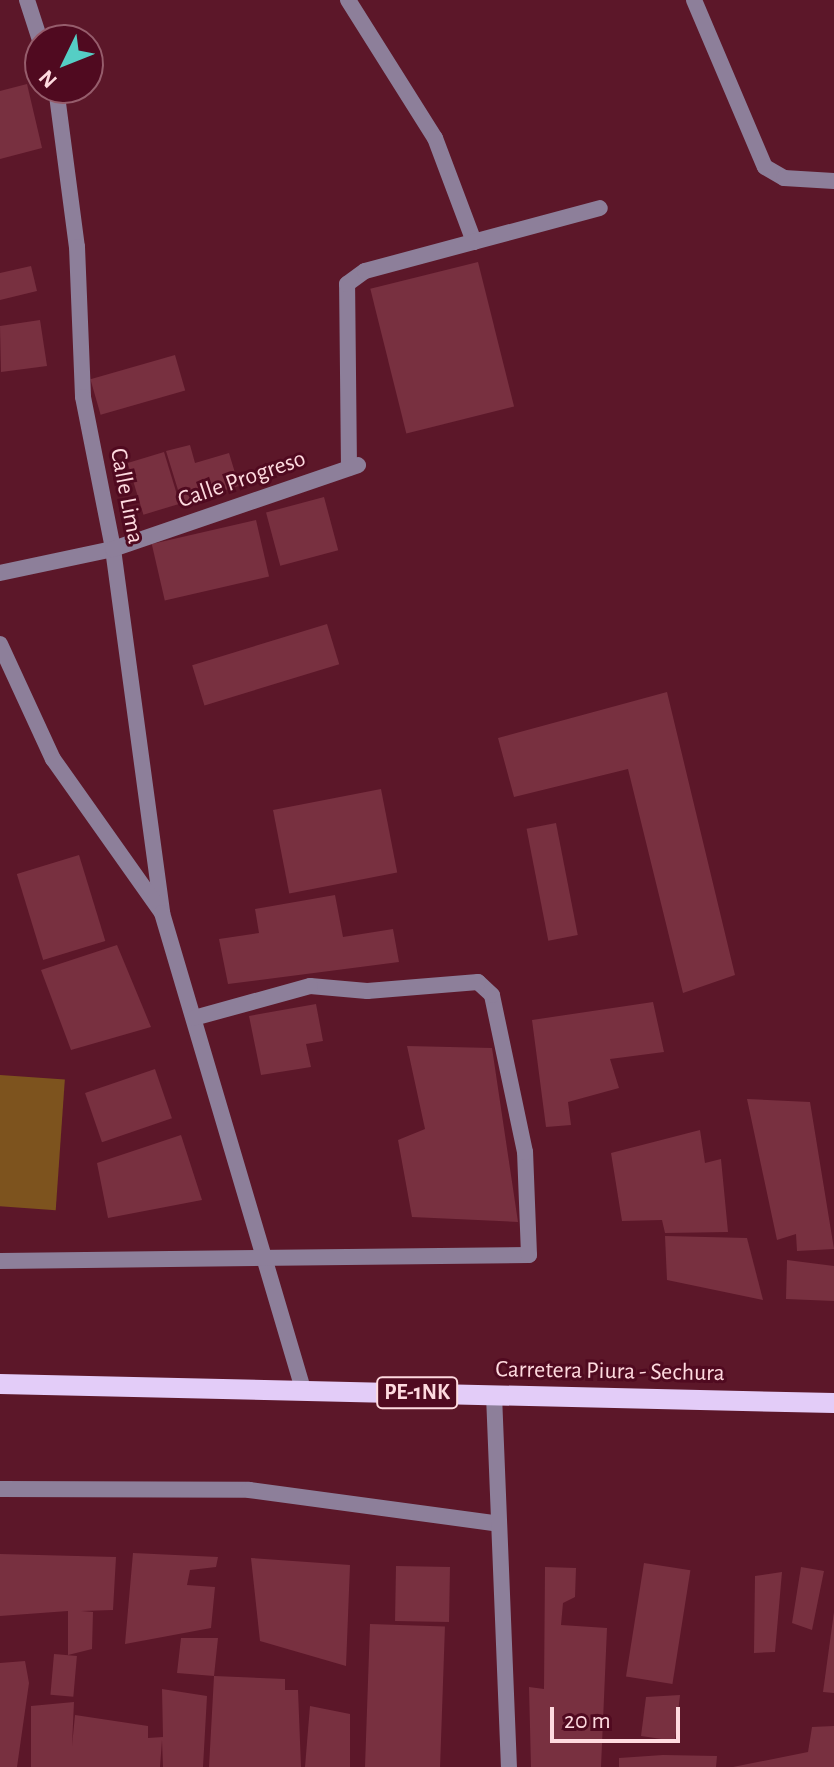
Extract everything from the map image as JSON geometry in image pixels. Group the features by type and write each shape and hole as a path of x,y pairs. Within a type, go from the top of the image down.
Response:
{"main road":[{"name":"Carretera Piura - Sechura","path":"0,1384 834,1403"}],"street":[{"path":"27,0 35,24"},
{"path":"348,0 435,138 474,242 600,208"},
{"path":"694,0 765,167 784,178 834,181"},
{"name":"Calle Lima","path":"58,104 77,247 83,397 113,549 162,913"},
{"name":"Calle Progreso","path":"0,573 113,549 354,467 347,284 365,271 474,242"},
{"path":"0,644 53,759 162,913 304,1391"},
{"path":"0,1261 266,1262 529,1255 525,1152 492,995 478,982 367,991 310,986 194,1018"},
{"path":"494,1395 509,1767"},
{"path":"0,1489 249,1490 499,1524"}],"shaded area":[{"path":"0,1075 65,1080 56,1210 0,1206"}],"building":[{"path":"24,85 24,104 32,104 42,148 0,159 0,91"},
{"path":"478,262 514,407 406,433 370,289"},
{"path":"31,266 37,291 0,300 0,273"},
{"path":"40,320 47,366 1,372 0,326"},
{"path":"175,355 185,391 101,415 90,379"},
{"path":"190,445 195,463 229,453 239,486 182,503 166,451"},
{"path":"164,452 180,504 143,515 128,463"},
{"path":"324,497 338,550 280,566 266,513"},
{"path":"256,520 269,577 165,601 152,544"},
{"path":"327,624 339,664 204,705 192,665"},
{"path":"667,692 735,975 683,993 628,769 514,797 498,738"},
{"path":"381,789 397,872 289,893 273,810"},
{"path":"556,823 578,935 548,941 527,829"},
{"path":"79,855 105,941 43,960 17,874"},
{"path":"335,895 343,937 393,929 399,962 228,984 219,939 259,933 255,909"},
{"path":"117,945 151,1027 71,1050 41,970"},
{"path":"653,1002 664,1052 610,1059 619,1088 568,1102 571,1125 546,1127 532,1020"},
{"path":"316,1004 323,1041 306,1044 311,1067 261,1075 249,1016"},
{"path":"407,1046 492,1048 518,1222 412,1217 398,1140 425,1129"},
{"path":"155,1069 172,1118 102,1142 85,1093"},
{"path":"747,1099 810,1102 834,1249 797,1251 796,1234 777,1240"},
{"path":"700,1130 705,1163 721,1159 728,1232 665,1233 662,1220 622,1221 611,1153"},
{"path":"181,1135 202,1200 108,1218 97,1163"},
{"path":"665,1236 747,1238 763,1300 667,1280"},
{"path":"787,1260 834,1266 834,1301 786,1299"},
{"path":"133,1553 218,1557 216,1567 190,1570 187,1585 215,1587 211,1628 125,1644"},
{"path":"0,1554 116,1557 113,1610 81,1611 93,1612 92,1649 68,1655 68,1611 0,1616"},
{"path":"251,1558 350,1565 346,1666 260,1641"},
{"path":"644,1563 690,1570 672,1684 626,1677"},
{"path":"396,1566 450,1567 449,1622 395,1621"},
{"path":"545,1567 576,1568 575,1597 563,1603 561,1625 607,1628 601,1767 531,1767 529,1687 544,1689"},
{"path":"801,1567 824,1571 812,1630 792,1623"},
{"path":"782,1572 775,1652 754,1653 755,1576"},
{"path":"834,1612 834,1693 823,1692"},
{"path":"370,1624 445,1627 440,1767 365,1767"},
{"path":"181,1638 218,1638 214,1676 177,1673"},
{"path":"54,1654 77,1656 73,1697 50,1695"},
{"path":"25,1661 29,1683 17,1767 0,1767 0,1663"},
{"path":"214,1676 285,1679 285,1690 298,1690 301,1767 209,1767"},
{"path":"162,1689 207,1696 203,1767 163,1767 162,1740 160,1767 31,1767 31,1706 74,1702 72,1746 75,1715 148,1726 148,1738 163,1737"},
{"path":"680,1695 675,1741 641,1736 646,1697"},
{"path":"310,1706 350,1714 350,1767 305,1767"},
{"path":"834,1726 834,1767 733,1767 808,1752 812,1727"},
{"path":"717,1756 716,1767 619,1767 619,1758"}]}
